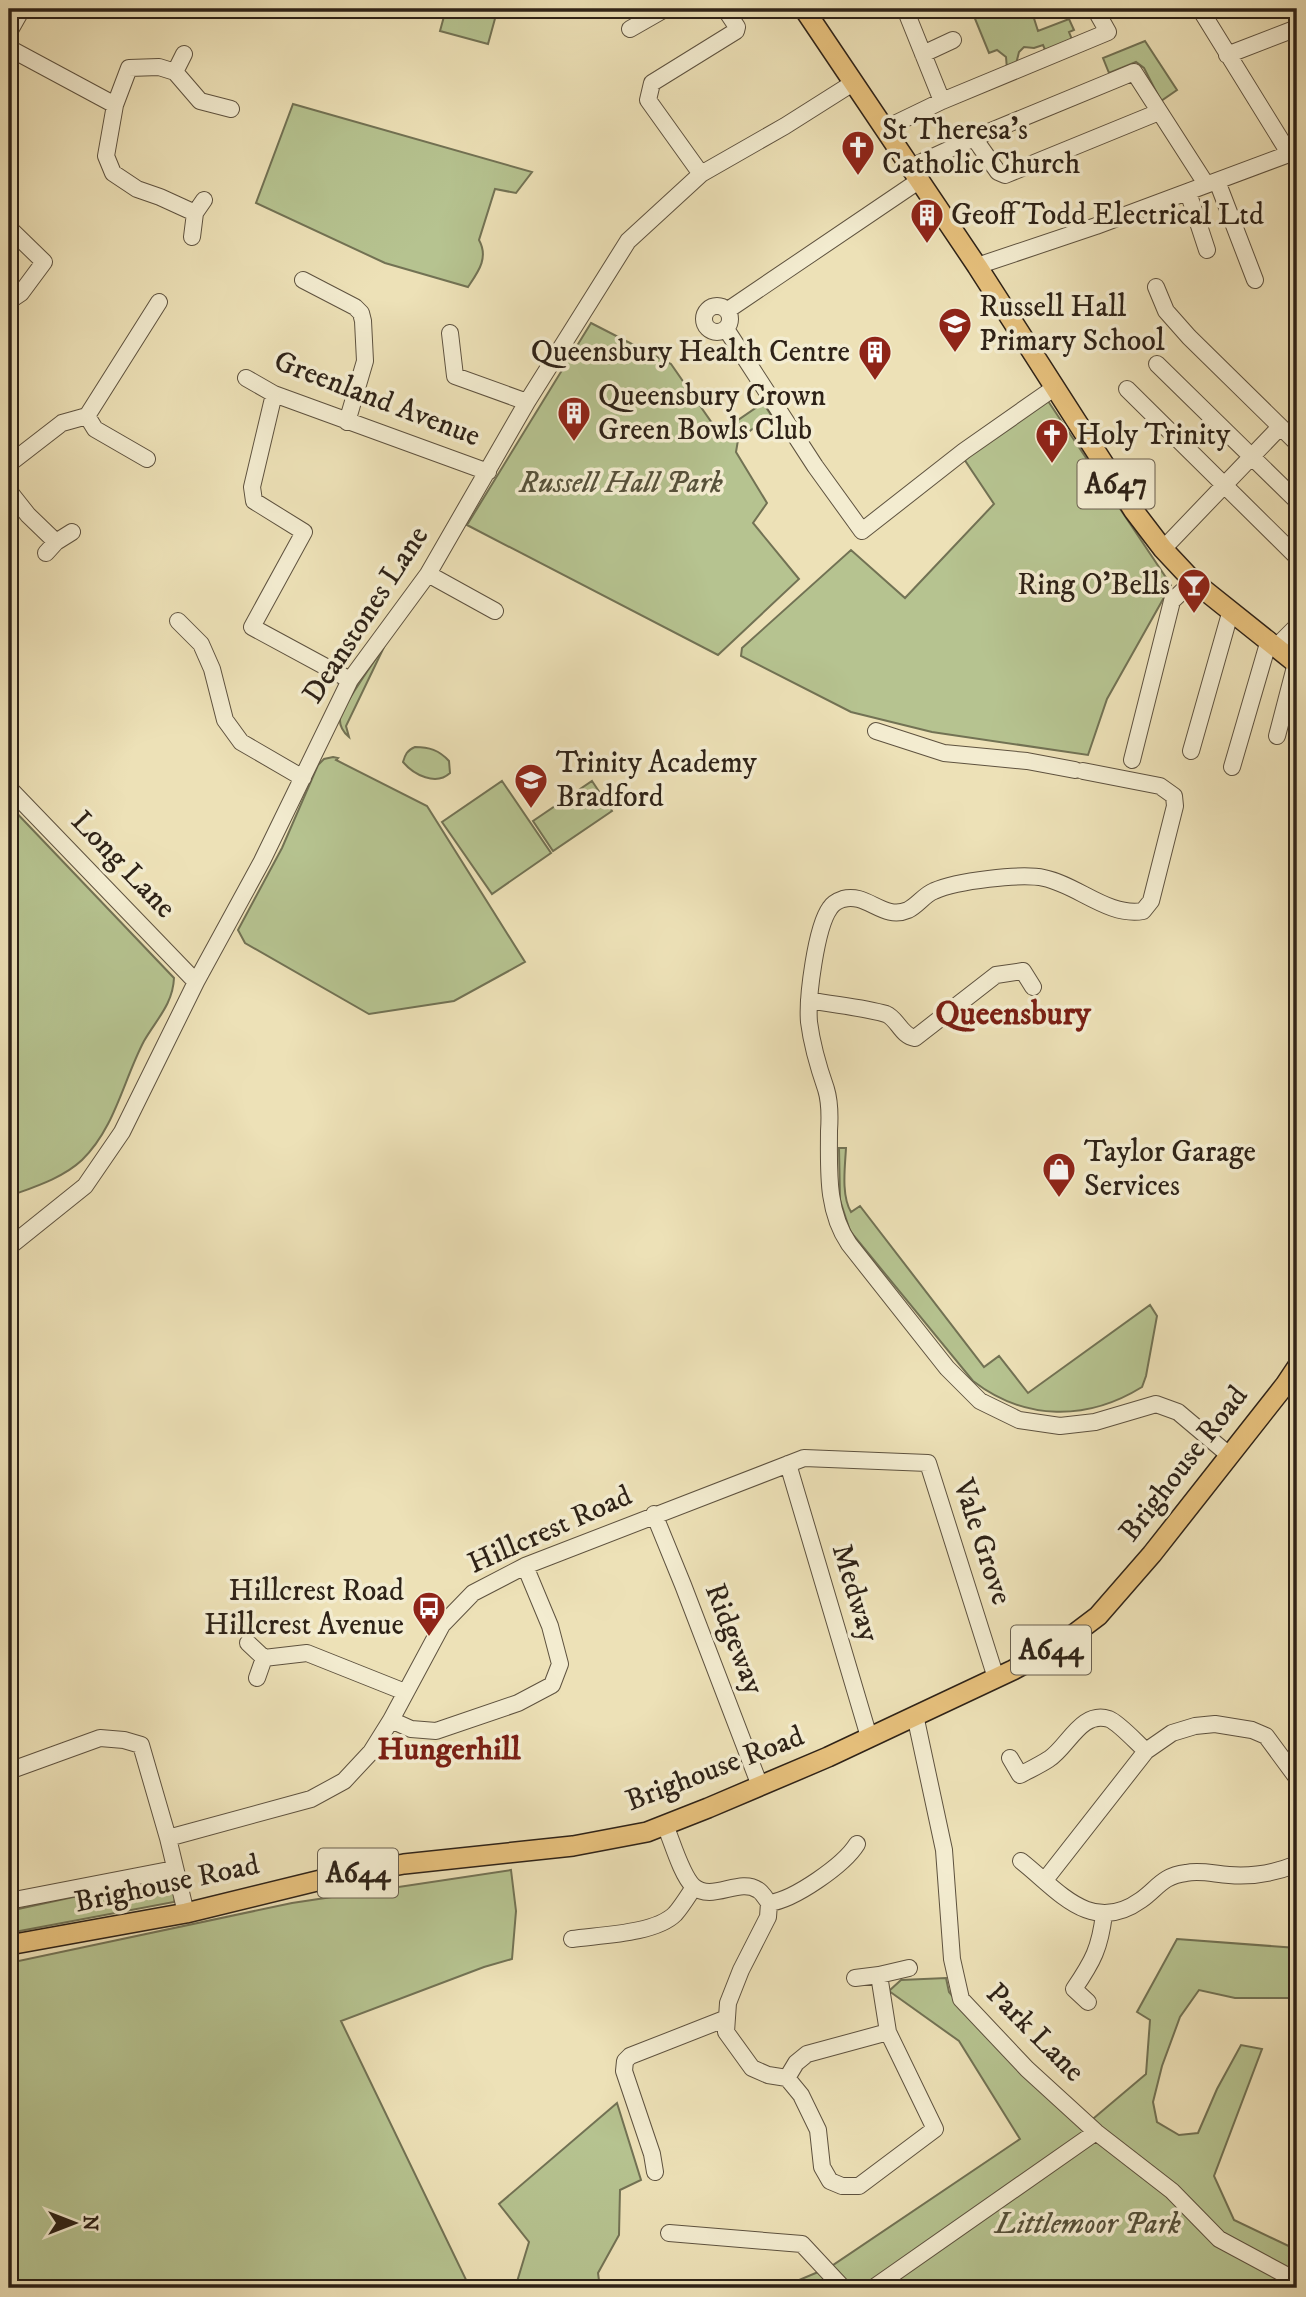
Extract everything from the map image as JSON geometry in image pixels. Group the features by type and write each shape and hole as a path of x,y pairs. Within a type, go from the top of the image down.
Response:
{"main road":[{"name":"A647","path":"804,9 916,173 1134,511 1163,549 1193,581 1296,664"},
{"name":"Brighouse Road","path":"9,1945 186,1913 329,1878 404,1864 573,1846 647,1832 760,1786 996,1678 1061,1644 1098,1616 1152,1554 1297,1367"}],"street":[{"path":"9,33 22,9"},
{"path":"630,29 665,9"},
{"path":"701,174 648,100 652,83 736,31 737,27 725,9"},
{"path":"905,9 942,101"},
{"path":"884,129 942,101 1108,32 1095,9"},
{"path":"977,266 1096,226 1293,152 1227,55 1200,9"},
{"path":"1227,55 1297,28"},
{"path":"923,54 953,40"},
{"path":"9,48 115,105"},
{"path":"175,72 184,54"},
{"path":"192,237 199,206 137,189 113,173 106,156 115,105 129,68 159,67 175,72 200,101 231,109"},
{"path":"728,310 916,173 974,138 1134,72 1159,112 1211,182 1255,279"},
{"name":"Deanstones Lane","path":"9,1247 85,1186 122,1132 196,982 262,861 350,680 428,574 527,402 628,241 701,174 853,83"},
{"path":"974,138 998,172 1005,175 1159,112"},
{"path":"1188,192 1207,250"},
{"path":"9,228 44,262 21,293 9,301"},
{"path":"303,281 355,307 360,313 365,362 346,422"},
{"path":"1156,286 1166,311 1189,337 1297,443"},
{"path":"9,464 62,423 87,416 159,302"},
{"path":"720,305 728,310 730,322 726,329 721,332 712,331 706,326 704,319 712,306 720,305"},
{"path":"726,329 815,466 862,531 964,451 1054,388"},
{"path":"450,333 455,376 527,402"},
{"path":"1157,364 1297,501"},
{"name":"Greenland Avenue","path":"246,378 274,394 346,422 488,472"},
{"path":"1126,389 1297,557"},
{"path":"274,394 252,487 254,501 304,531 252,627 350,680"},
{"path":"87,416 95,429 147,459"},
{"path":"1163,549 1280,427"},
{"path":"9,491 51,547 72,532"},
{"path":"428,574 495,611"},
{"path":"1132,760 1172,601 1193,581"},
{"path":"1191,751 1231,610"},
{"path":"178,621 201,644 212,669 225,720 241,742 303,778"},
{"path":"1232,767 1273,643 1297,626"},
{"path":"1277,736 1296,664"},
{"path":"876,731 944,752 1027,761 1160,786 1174,796 1175,806 1151,901 1143,911 1130,913 1102,904 1070,886 1042,878 1001,878 961,884 934,891 915,905 897,913 883,911 858,898 846,898 834,903 828,910 822,924 809,1000 809,1018 814,1056 830,1108 830,1197 840,1231 947,1368 980,1401 1020,1420 1060,1426 1095,1422 1156,1404 1178,1412 1229,1455"},
{"name":"Long Lane","path":"9,788 196,982"},
{"path":"1023,971 1030,956"},
{"path":"809,1000 889,1015 909,1037 915,1038 996,975 1023,971"},
{"path":"1023,971 1033,987"},
{"name":"Hillcrest Road","path":"168,1838 311,1799 344,1781 371,1752 442,1625 473,1592 525,1566 653,1514 804,1458 928,1463"},
{"name":"Vale Grove","path":"928,1463 996,1678"},
{"name":"Medway","path":"788,1464 869,1737"},
{"name":"Ridgeway","path":"653,1514 760,1786"},
{"path":"391,1720 411,1729 436,1731 518,1703 552,1685 560,1664 550,1626 525,1566"},
{"path":"248,1643 264,1658 307,1653 405,1692"},
{"path":"257,1678 264,1658"},
{"name":"Park Lane","path":"915,1715 944,1850 952,1959 961,1999 1027,2068 1096,2132 1172,2191 1219,2239 1297,2281"},
{"path":"1010,1758 1020,1774 1050,1759 1067,1744 1080,1727 1094,1718 1110,1720 1146,1751"},
{"path":"1045,1880 1146,1751 1172,1733 1214,1724 1266,1735 1297,1778"},
{"path":"9,1771 100,1738 141,1745 186,1913"},
{"path":"665,1825 685,1874 694,1887 705,1892 745,1886 758,1889 769,1903 768,1917 741,1970 728,2003 726,2032 752,2068 768,2075 787,2078 801,2095 818,2130 822,2167 830,2181 842,2186 859,2186 935,2129 888,2032 879,1975"},
{"path":"769,1903 781,1902 806,1888 855,1854"},
{"path":"1021,1861 1076,1907 1104,1914 1126,1909 1137,1903 1158,1883 1171,1876 1188,1872 1245,1876 1278,1872 1297,1864"},
{"path":"9,1901 174,1869"},
{"path":"572,1938 646,1928 663,1923 673,1916 694,1887"},
{"path":"1088,2002 1074,1989 1094,1958 1101,1941 1104,1914"},
{"path":"855,1978 909,1968"},
{"path":"655,2172 624,2071 625,2062 630,2056 727,2018"},
{"path":"787,2078 796,2063 807,2054 888,2032"},
{"path":"873,2288 1096,2132"},
{"path":"670,2233 802,2244 843,2288"}],"green space":[{"path":"446,9 473,9 496,15 488,44 440,31"},
{"path":"971,9 1031,9 1038,31 1069,19 1074,30 1069,32 1073,42 1046,52 1043,45 1024,47 1019,52 1016,64 1007,69 1006,57 997,50 989,53"},
{"path":"1145,41 1177,90 1161,101 1144,68 1136,62 1109,73 1103,58"},
{"path":"293,104 532,172 516,193 495,189 479,240 483,259 468,287 385,263 256,203"},
{"name":"Russell Hall Park","path":"591,323 671,364 719,433 763,403 771,415 738,440 736,452 767,503 753,523 799,579 718,655 467,525"},
{"path":"1048,401 1171,585 1107,699 1088,755 932,732 851,712 741,656 742,648 851,550 905,598 994,504 964,459"},
{"path":"385,645 346,726 349,737 340,723 342,711"},
{"path":"415,747 441,754 449,761 450,773 432,779 413,771 403,762 407,753"},
{"path":"333,757 427,806 525,962 454,1001 369,1014 245,943 238,930 282,848 318,765 324,759"},
{"path":"502,781 551,853 492,894 442,822"},
{"path":"592,781 612,811 553,851 533,821"},
{"path":"9,805 174,978 171,996 144,1041 103,1134 82,1160 67,1171 15,1194 9,1191"},
{"path":"839,1148 846,1148 845,1189 851,1212 860,1206 984,1367 999,1356 1028,1393 1150,1305 1157,1316 1142,1387 1100,1406 1056,1412 1014,1404 973,1381 850,1231 840,1200"},
{"path":"511,1870 516,1911 512,1959 341,2021 468,2284 484,2288 9,2288 9,1963 292,1903"},
{"path":"156,1879 171,1883 176,1895 174,1902 9,1933 9,1911"},
{"name":"Littlemoor Park","path":"1177,1939 1297,1948 1297,1998 1235,1998 1199,1990 1180,2017 1162,2066 1153,2102 1157,2122 1179,2135 1198,2133 1217,2089 1241,2045 1262,2049 1214,2176 1234,2220 1297,2250 1297,2288 784,2288 830,2267 1020,2139 959,2041 889,1991 901,1980 946,1978 949,1992 974,2022 1081,2129 1146,2074 1150,2020 1137,2012"},
{"path":"617,2103 641,2180 620,2190 619,2235 598,2273 600,2288 511,2288 516,2285 529,2242 499,2204"}],"place":[{"name":"St Theresa's Catholic Church","path":"858,177"},
{"name":"Geoff Todd Electrical Ltd","path":"927,245"},
{"name":"Russell Hall Primary School","path":"955,354"},
{"name":"Queensbury Health Centre","path":"875,382"},
{"name":"Queensbury Crown Green Bowls Club","path":"574,443"},
{"name":"Holy Trinity","path":"1052,465"},
{"name":"Ring O'Bells","path":"1194,615"},
{"name":"Trinity Academy Bradford","path":"531,810"},
{"name":"Taylor Garage Services","path":"1059,1199"},
{"name":"Hillcrest Road Hillcrest Avenue","path":"429,1638"}],"district":[{"name":"Queensbury","path":"1013,1014"},
{"name":"Hungerhill","path":"449,1750"}]}
